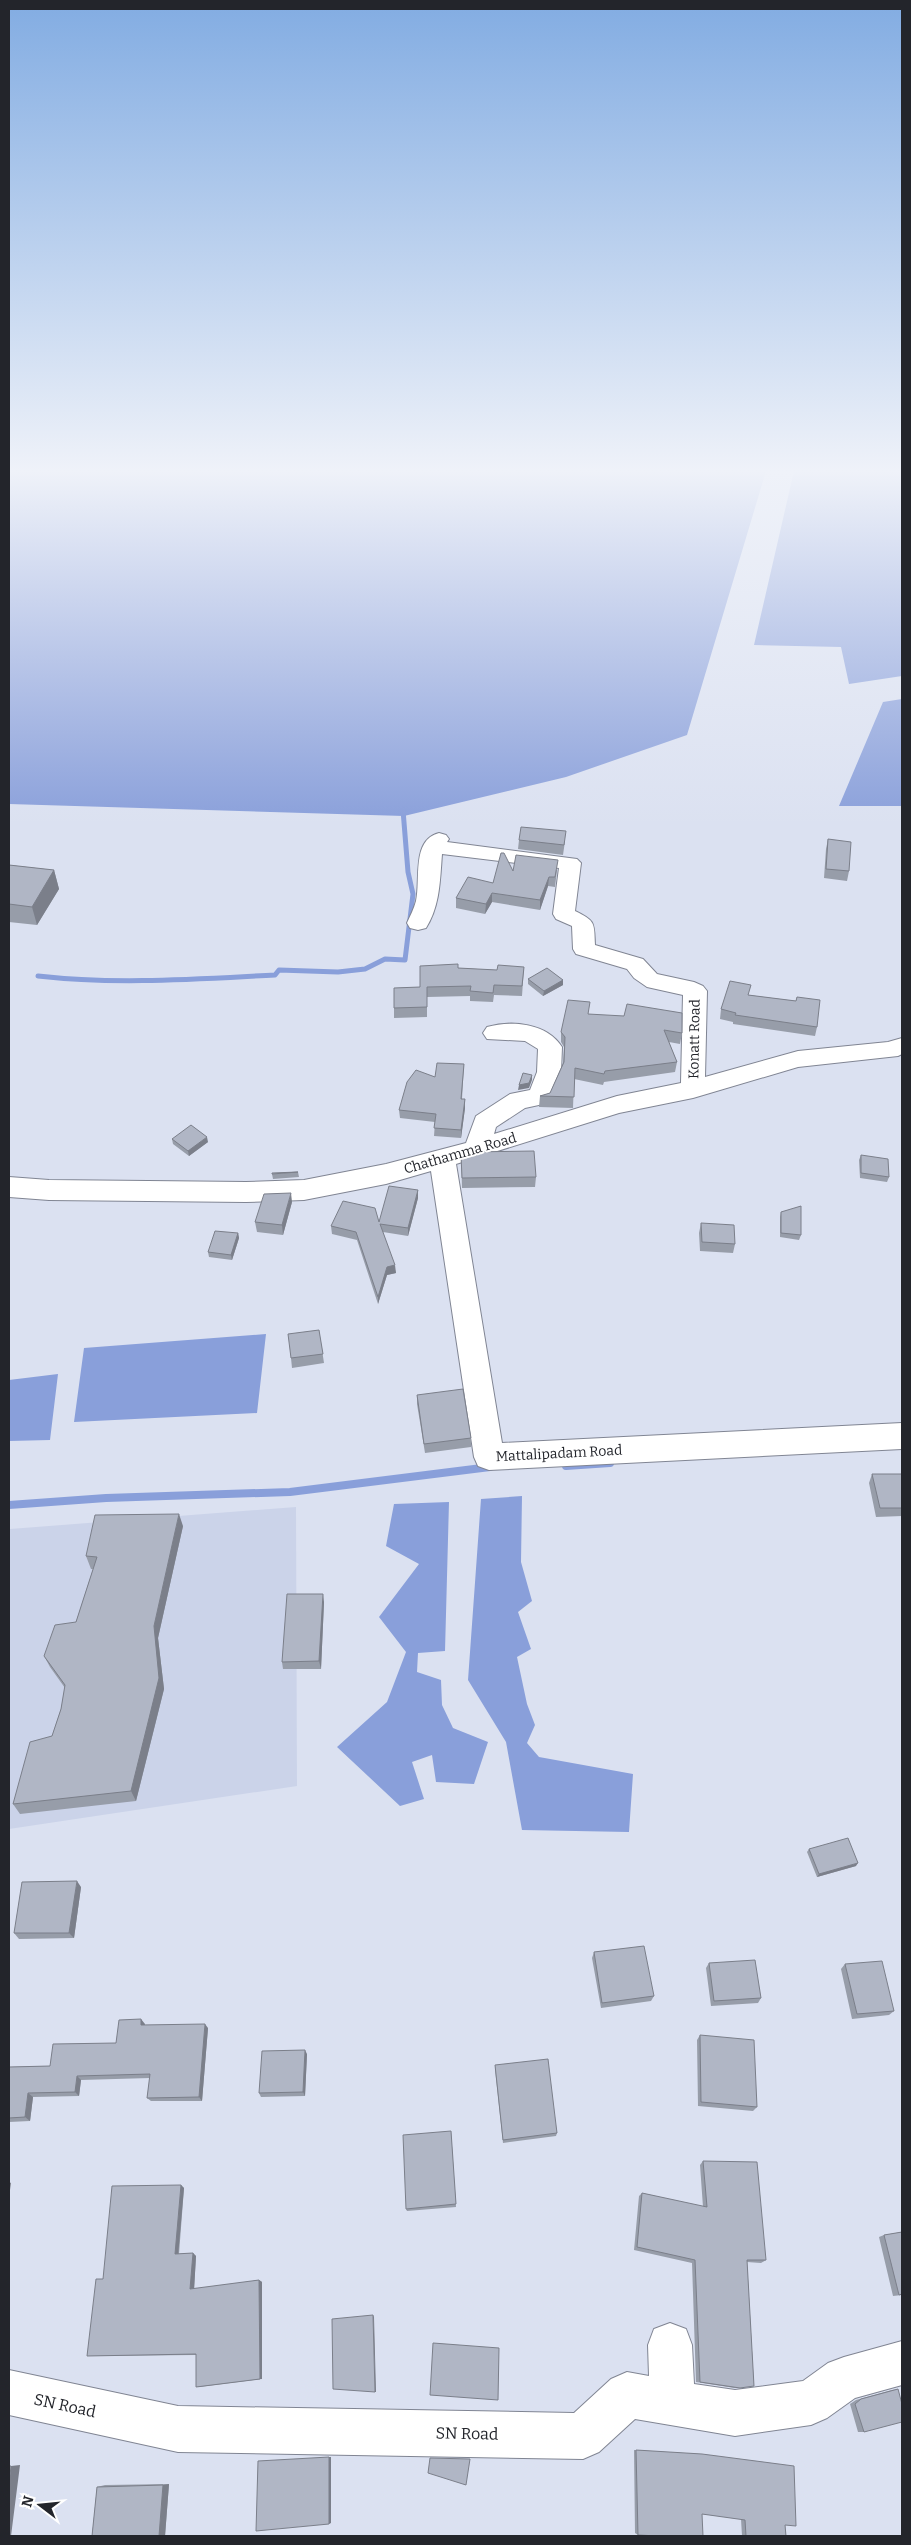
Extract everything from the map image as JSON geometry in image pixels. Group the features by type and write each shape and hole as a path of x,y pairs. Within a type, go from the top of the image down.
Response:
{"street":[{"name":"Konatt Road","path":"418,923 427,902 435,843 570,863 564,914 583,923 584,949 634,964 642,976 656,984 681,984 695,991 693,1089"},
{"path":"477,1149 486,1122 518,1100 539,1097 549,1072 550,1047 543,1038 532,1033 495,1033"},
{"name":"Chathamma Road","path":"9,1187 49,1190 246,1192 304,1190 386,1174 477,1149 617,1105 693,1089 798,1059 890,1050 902,1046"},
{"name":"Mattalipadam Road","path":"442,1158 488,1457 902,1436"},
{"path":"670,2345 674,2403"},
{"name":"SN Road","path":"9,2393 178,2429 583,2436 627,2395 736,2413 811,2402 844,2379 902,2363"}],"shaded area":[{"path":"296,1507 297,1786 9,1829 10,1529"}],"water":[{"path":"9,590 730,590 687,735 566,777 404,816 9,804"},
{"path":"767,590 902,590 902,676 849,684 841,647 754,645"},
{"path":"902,699 902,806 839,806 883,702"},
{"path":"266,1334 257,1413 74,1422 84,1348"},
{"path":"58,1374 50,1440 9,1441 9,1380"},
{"path":"522,1496 521,1562 532,1601 518,1612 531,1649 517,1657 527,1704 535,1725 527,1743 539,1757 633,1774 629,1832 522,1830 506,1742 468,1680 481,1499"},
{"path":"449,1502 445,1651 418,1653 417,1672 441,1680 442,1705 453,1728 488,1742 474,1784 436,1782 432,1755 412,1762 424,1799 400,1806 337,1747 387,1702 406,1652 379,1617 419,1564 386,1546 394,1504"}],"building":[{"path":"521,827 566,831 564,845 519,840"},
{"path":"828,839 851,842 849,871 826,869"},
{"path":"501,853 504,853 513,871 516,855 558,860 555,877 549,877 540,900 492,893 486,904 456,898 468,877 493,883"},
{"path":"9,865 54,870 32,907 9,904"},
{"path":"458,964 458,968 497,970 498,965 524,967 522,986 494,985 493,993 470,991 471,986 427,987 427,1007 394,1008 394,988 420,987 420,966"},
{"path":"547,968 563,980 544,991 528,979"},
{"path":"730,981 751,985 748,995 796,1001 797,997 820,1000 817,1027 735,1015 736,1013 721,1009"},
{"path":"568,1000 590,1002 588,1014 624,1016 627,1004 682,1013 682,1033 664,1030 677,1062 605,1071 604,1074 575,1068 574,1097 540,1096 550,1093 564,1062 565,1037 561,1032"},
{"path":"437,1063 464,1064 461,1099 465,1099 461,1130 434,1128 436,1114 399,1110 407,1082 416,1070 435,1077"},
{"path":"523,1073 532,1075 529,1083 519,1085"},
{"path":"191,1125 207,1137 188,1151 172,1139"},
{"path":"534,1151 536,1177 462,1178 461,1155 469,1152"},
{"path":"861,1155 888,1159 889,1177 861,1173"},
{"path":"389,1186 418,1190 408,1228 380,1224 395,1265 387,1267 378,1297 356,1232 331,1226 343,1201 375,1208 379,1222"},
{"path":"291,1193 282,1225 255,1222 264,1194"},
{"path":"801,1206 801,1235 781,1233 781,1212"},
{"path":"701,1223 734,1225 735,1244 702,1242"},
{"path":"215,1231 238,1233 231,1255 208,1252"},
{"path":"319,1330 323,1354 291,1358 288,1334"},
{"path":"463,1389 471,1438 424,1444 417,1395"},
{"path":"872,1474 902,1474 902,1508 880,1508"},
{"path":"179,1514 154,1626 159,1678 131,1791 13,1804 30,1742 52,1736 61,1709 65,1685 44,1656 55,1625 76,1622 97,1557 86,1556 95,1515"},
{"path":"287,1594 323,1594 319,1661 282,1662"},
{"path":"848,1838 858,1863 819,1874 809,1849"},
{"path":"77,1881 69,1933 14,1933 22,1882"},
{"path":"644,1946 654,1996 602,2003 594,1952"},
{"path":"755,1960 761,1998 714,2001 709,1963"},
{"path":"882,1961 894,2011 857,2014 845,1964"},
{"path":"141,2019 141,2025 205,2024 199,2097 147,2098 150,2074 77,2076 75,2092 28,2093 25,2117 9,2118 9,2067 50,2066 53,2044 116,2043 119,2020"},
{"path":"700,2035 754,2040 757,2107 701,2102"},
{"path":"305,2050 303,2092 259,2093 262,2051"},
{"path":"548,2059 557,2133 503,2140 495,2065"},
{"path":"451,2131 456,2204 406,2209 403,2135"},
{"path":"703,2161 757,2162 766,2260 747,2260 754,2386 740,2388 700,2382 695,2260 637,2247 642,2193 707,2207"},
{"path":"181,2185 175,2254 193,2253 190,2289 259,2280 260,2379 196,2387 196,2354 87,2356 96,2279 103,2279 112,2186"},
{"path":"902,2232 902,2294 899,2295 884,2235"},
{"path":"373,2315 375,2392 333,2389 332,2319"},
{"path":"433,2343 499,2348 498,2400 430,2395"},
{"path":"898,2389 902,2404 902,2422 864,2432 855,2404 861,2399"},
{"path":"636,2450 702,2454 794,2466 796,2526 785,2525 786,2536 746,2536 745,2520 702,2514 703,2536 638,2535"},
{"path":"329,2457 329,2524 256,2531 258,2461"},
{"path":"430,2458 470,2459 466,2485 428,2473"},
{"path":"9,2466 11,2466 9,2485"},
{"path":"163,2485 159,2536 92,2536 97,2487"}],"waterway":[{"path":"38,976 127,981 186,979 275,975 279,970 338,972 365,969 385,959 405,960 413,894 408,872 403,810"},
{"path":"566,1466 610,1463"},
{"path":"9,1505 106,1498 290,1492 490,1467"}]}
